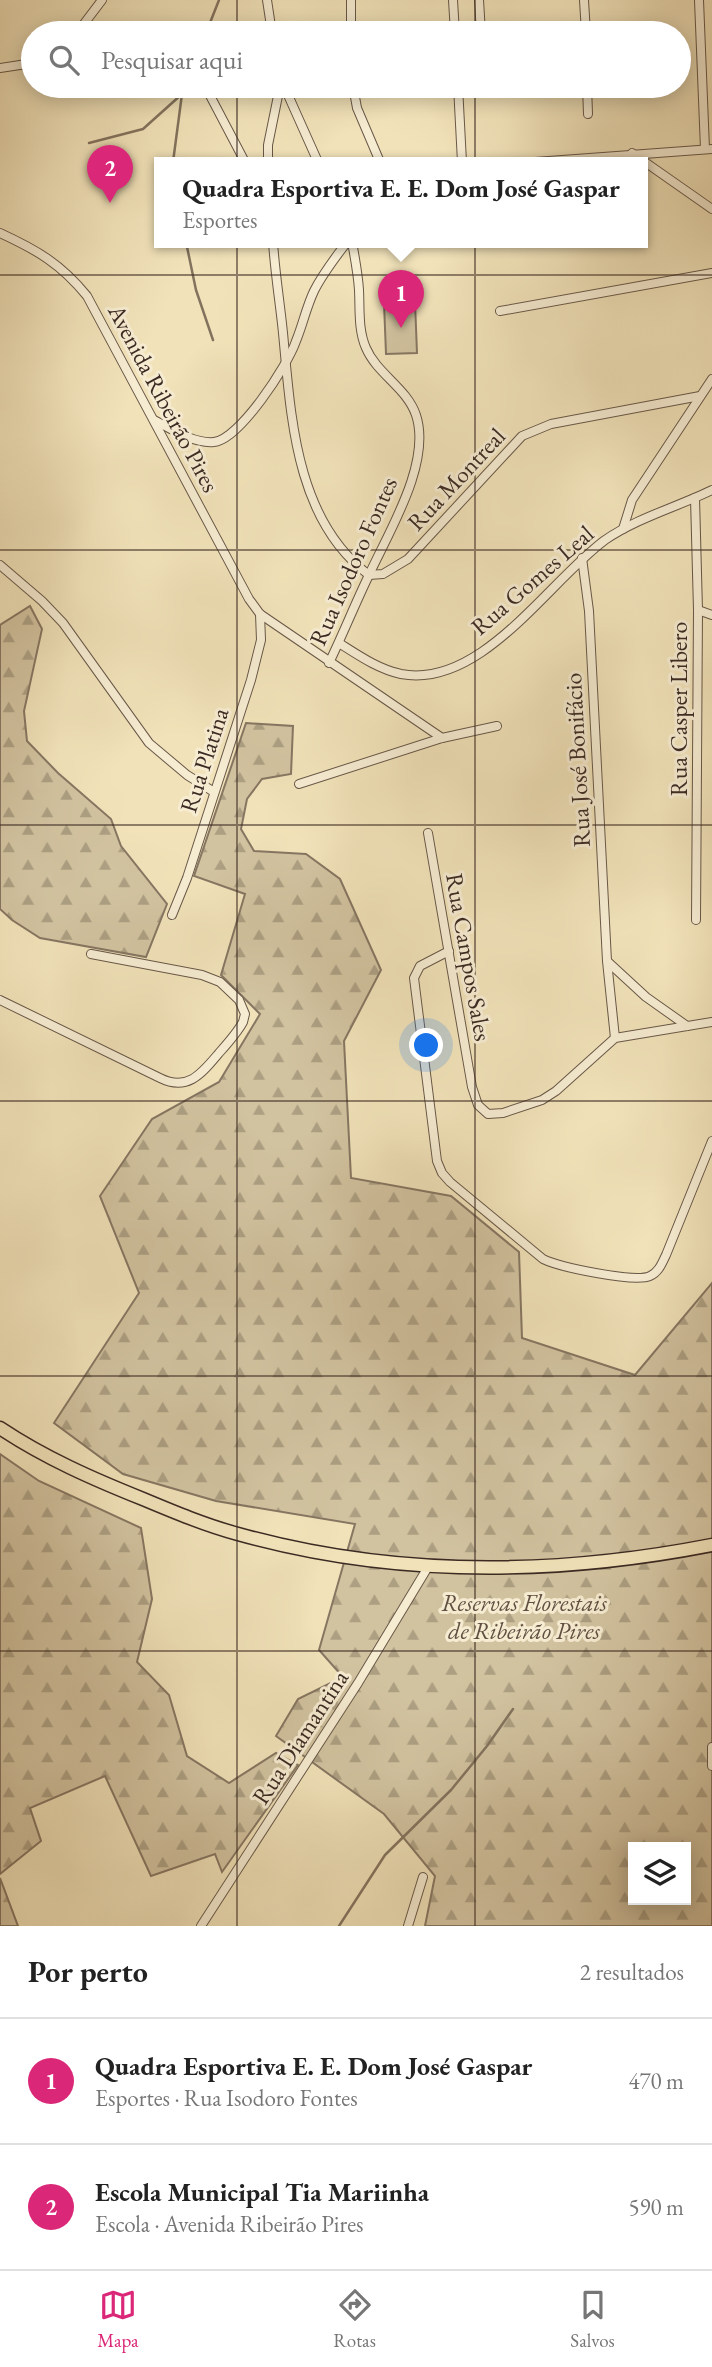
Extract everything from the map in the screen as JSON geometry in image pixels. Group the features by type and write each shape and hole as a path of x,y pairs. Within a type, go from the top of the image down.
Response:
{"highway":[{"path":"0,1428 58,1462 108,1485 237,1534 375,1562 428,1567 547,1568 649,1557 712,1545"}],"street":[{"path":"86,21 102,0"},
{"path":"267,0 270,21"},
{"path":"351,0 351,21"},
{"path":"453,0 454,21"},
{"path":"479,0 480,21"},
{"path":"584,0 585,21"},
{"path":"589,157 709,149 699,0"},
{"path":"0,68 21,65"},
{"path":"211,98 242,157"},
{"path":"268,157 272,121 279,98"},
{"path":"288,98 316,157"},
{"path":"355,98 378,157"},
{"path":"458,98 462,157"},
{"path":"587,98 588,114"},
{"path":"632,153 638,157"},
{"path":"648,164 712,209"},
{"name":"Avenida Ribeirão Pires","path":"0,233 35,249 56,263 87,296 249,599 260,614"},
{"path":"274,248 295,447 306,481 336,541 357,566 369,575"},
{"path":"154,420 180,434 202,441 213,442 231,435 245,421 286,361 296,341 303,314 316,288 343,248"},
{"name":"Rua Isodoro Fontes","path":"329,663 401,512 418,453 419,432 416,415 409,401 366,349 361,332 353,248"},
{"path":"500,310 712,273"},
{"path":"623,529 625,515 632,500 712,379"},
{"name":"Rua Montreal","path":"369,575 383,573 408,559 522,436 551,424 700,396"},
{"name":"Rua Gomes Leal","path":"339,643 382,668 402,674 449,670 474,657 497,640 582,558 623,529 712,490"},
{"name":"Rua Casper Libero","path":"695,498 698,610 696,920"},
{"name":"Rua José Bonifácio","path":"582,558 589,611 607,961 615,1038"},
{"path":"0,565 63,623 149,743 166,760 214,792"},
{"path":"698,610 712,615"},
{"path":"260,614 442,738"},
{"name":"Rua Platina","path":"172,915 187,878 256,659 261,640 260,614"},
{"path":"299,784 442,738 497,726"},
{"name":"Rua Campos Sales","path":"428,833 472,1087 478,1105 493,1115 524,1106 556,1091 615,1038"},
{"path":"449,951 420,966 414,978 437,1161 442,1173 526,1247 550,1262 634,1279 651,1276 666,1255 712,1141"},
{"path":"0,1000 176,1084 185,1082 204,1070 239,1029 245,1014 239,1000 220,982 202,975 91,954"},
{"path":"607,961 646,997 687,1026"},
{"path":"615,1038 712,1022"},
{"name":"Rua Diamantina","path":"201,1926 358,1683 428,1567"},
{"path":"712,1747 712,1766"},
{"path":"408,1926 423,1877"}],"green space":[{"path":"415,302 417,353 386,354 384,303"},
{"path":"30,606 42,629 24,711 27,741 58,773 111,819 121,846 167,904 146,957 40,938 0,909 0,625"},
{"name":"Reservas Florestais de Ribeirão Pires","path":"246,723 293,726 291,774 262,779 247,799 241,829 254,851 306,854 340,879 381,970 344,1041 351,1178 451,1196 519,1252 522,1338 635,1375 712,1283 712,1926 425,1926 435,1876 384,1814 276,1736 298,1699 343,1677 319,1650 355,1524 216,1501 123,1474 54,1423 139,1293 100,1196 152,1119 219,1082 260,1014 221,975 245,894 194,876"},
{"path":"0,1454 39,1481 141,1528 152,1599 137,1662 169,1695 187,1756 229,1783 276,1753 298,1765 222,1872 215,1854 151,1876 105,1776 30,1808 41,1841 0,1874"},
{"path":"0,1878 18,1926 0,1926"}],"waterway":[{"path":"211,21 219,0"},
{"path":"89,143 143,129 178,98"},
{"path":"174,157 181,98"},
{"path":"187,248 196,290 213,340"},
{"path":"339,1926 385,1855 451,1790 513,1709"}],"place":[{"name":"Escola Municipal Tia Mariinha","path":"110,203"},
{"name":"Quadra Esportiva E. E. Dom José Gaspar","path":"401,328"}]}
